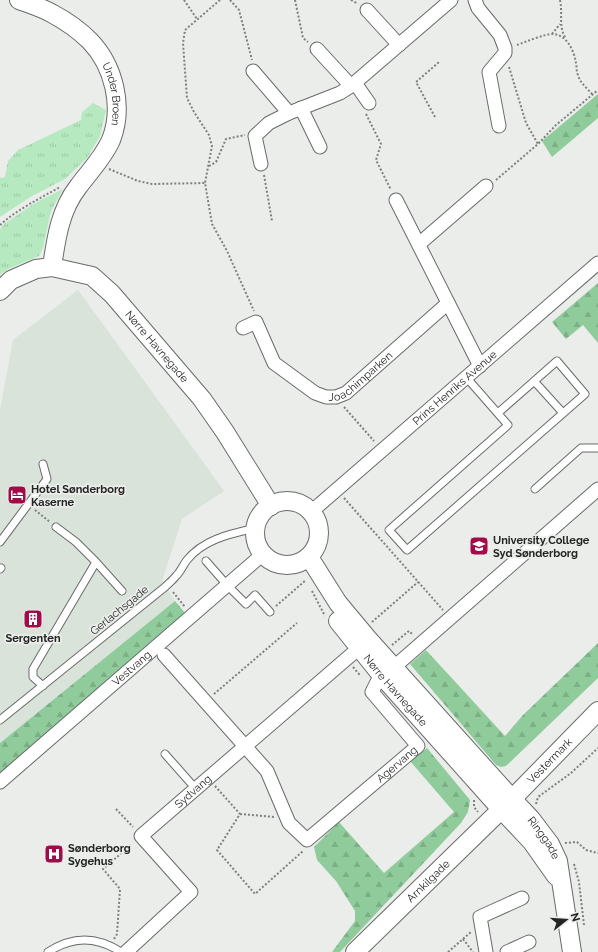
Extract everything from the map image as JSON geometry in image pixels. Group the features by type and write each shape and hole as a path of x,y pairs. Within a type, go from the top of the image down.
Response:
{"street":[{"name":"Under Broen","path":"19,0 53,14 90,41 103,59 113,80 117,101 115,124 111,140 97,164 78,187 69,201 56,239 52,267"},
{"path":"261,164 255,136 269,123 340,93 353,85 452,0"},
{"path":"475,0 478,8 500,35 505,50 489,72 499,126"},
{"path":"367,10 399,45"},
{"path":"317,49 369,103"},
{"path":"253,71 295,111 320,147"},
{"path":"418,244 486,186"},
{"path":"396,200 480,366"},
{"name":"Prins Henriks Avenue","path":"311,512 598,263"},
{"name":"Nørre Havnegade","path":"0,291 11,280 36,269 52,267 92,276 112,294 202,399 225,432 271,506"},
{"name":"Joachimparken","path":"256,322 274,363 315,393 326,397 336,397 346,393 448,303"},
{"path":"243,328 256,322"},
{"name":"Agervang","path":"307,840 418,746 372,692 377,682 598,489"},
{"path":"281,502 292,502 302,505 311,512 317,520 319,540 315,550 305,560 291,565 280,565 271,561 263,554 258,546 256,528 258,519 264,512 271,506 281,502"},
{"name":"Vestvang","path":"0,782 263,554"},
{"name":"Nørre Havnegade","path":"305,560 338,603 363,644 506,804"},
{"name":"Sydvang","path":"142,836 363,644"},
{"path":"164,655 266,771 289,824 307,840"},
{"name":"Vestermark","path":"506,804 598,711"},
{"name":"Ringgade","path":"506,804 528,816 550,844 558,861 572,952"},
{"name":"Ringgade","path":"506,804 561,884"},
{"name":"Arnkilgade","path":"355,952 506,804"},
{"path":"126,952 191,892 142,836"},
{"path":"486,952 480,917 522,898"},
{"path":"507,952 529,942"}],"lane":[{"path":"466,377 508,425 389,530 408,550 586,394 557,361 498,413"},
{"path":"534,381 563,413"},
{"path":"535,489 582,448 598,448"},
{"path":"0,542 47,479 43,464"},
{"path":"56,527 76,542 122,590"},
{"name":"Gerlachsgade","path":"0,720 167,585 177,576 187,560 198,549 227,535 256,528"},
{"path":"206,561 226,585 246,604 255,596 270,612"},
{"path":"43,686 33,677 33,669 96,562"},
{"path":"165,754 196,789"},
{"path":"48,952 68,942 88,940 110,946 121,952"}],"path":[{"path":"184,0 197,19"},
{"path":"220,0 186,30 183,44 187,98 209,135 212,146 205,183 212,224 227,250 254,311 256,322"},
{"path":"230,0 239,10 253,65 253,71"},
{"path":"295,0 303,38 317,49"},
{"path":"560,0 562,12 560,24 562,32 573,50 577,73 581,82 592,94"},
{"path":"538,144 526,123 505,50 552,34 560,24"},
{"path":"552,34 567,40"},
{"path":"435,117 416,82 439,62"},
{"path":"486,186 491,184 538,144 556,125 598,90"},
{"path":"369,103 363,106 381,144 376,160 396,200"},
{"path":"209,166 216,162 226,139 250,134 255,136"},
{"path":"97,164 138,181 152,184 205,183"},
{"path":"261,164 272,221"},
{"path":"0,225 32,202 64,185"},
{"path":"336,397 375,443"},
{"path":"337,489 450,618"},
{"path":"28,504 56,527"},
{"path":"167,585 192,615"},
{"path":"276,606 287,597"},
{"path":"218,691 297,623"},
{"path":"391,645 406,633"},
{"path":"528,816 536,809 538,797 571,773 598,748"},
{"path":"208,778 240,814 287,818"},
{"path":"110,946 117,934 120,889 103,869 142,836 116,809"},
{"path":"240,814 217,850 255,894 305,850 307,840"},
{"path":"565,843 577,842 586,850 598,853"},
{"path":"448,952 481,923"},
{"path":"463,939 474,952"}],"shaded area":[{"path":"78,290 224,491 182,519 162,581 175,601 0,743 0,410 13,340"}],"green space":[{"path":"598,94 598,118 552,157 542,141"},
{"path":"93,103 106,110 100,136 87,158 65,179 32,196 0,217 0,178 5,177 8,161 18,150 81,120 82,112"},
{"path":"63,189 51,211 43,248 39,256 8,269 0,275 0,229 4,224 35,203"},
{"path":"598,283 598,343 583,325 566,339 552,322"},
{"path":"175,601 186,614 0,773 0,743"},
{"path":"598,643 598,678 506,766 501,767 496,765 410,664 426,650 505,736 523,715"},
{"path":"427,748 470,800 468,812 461,823 340,952 332,952 355,921 355,911 336,881 317,860 314,847 339,822 384,873 454,812 410,761"}],"place":[{"name":"Hotel Sønderborg Kaserne","path":"17,495"},
{"name":"University College Syd Sønderborg","path":"479,546"},
{"name":"Sergenten","path":"33,619"},
{"name":"Sønderborg Sygehus","path":"54,854"}]}
